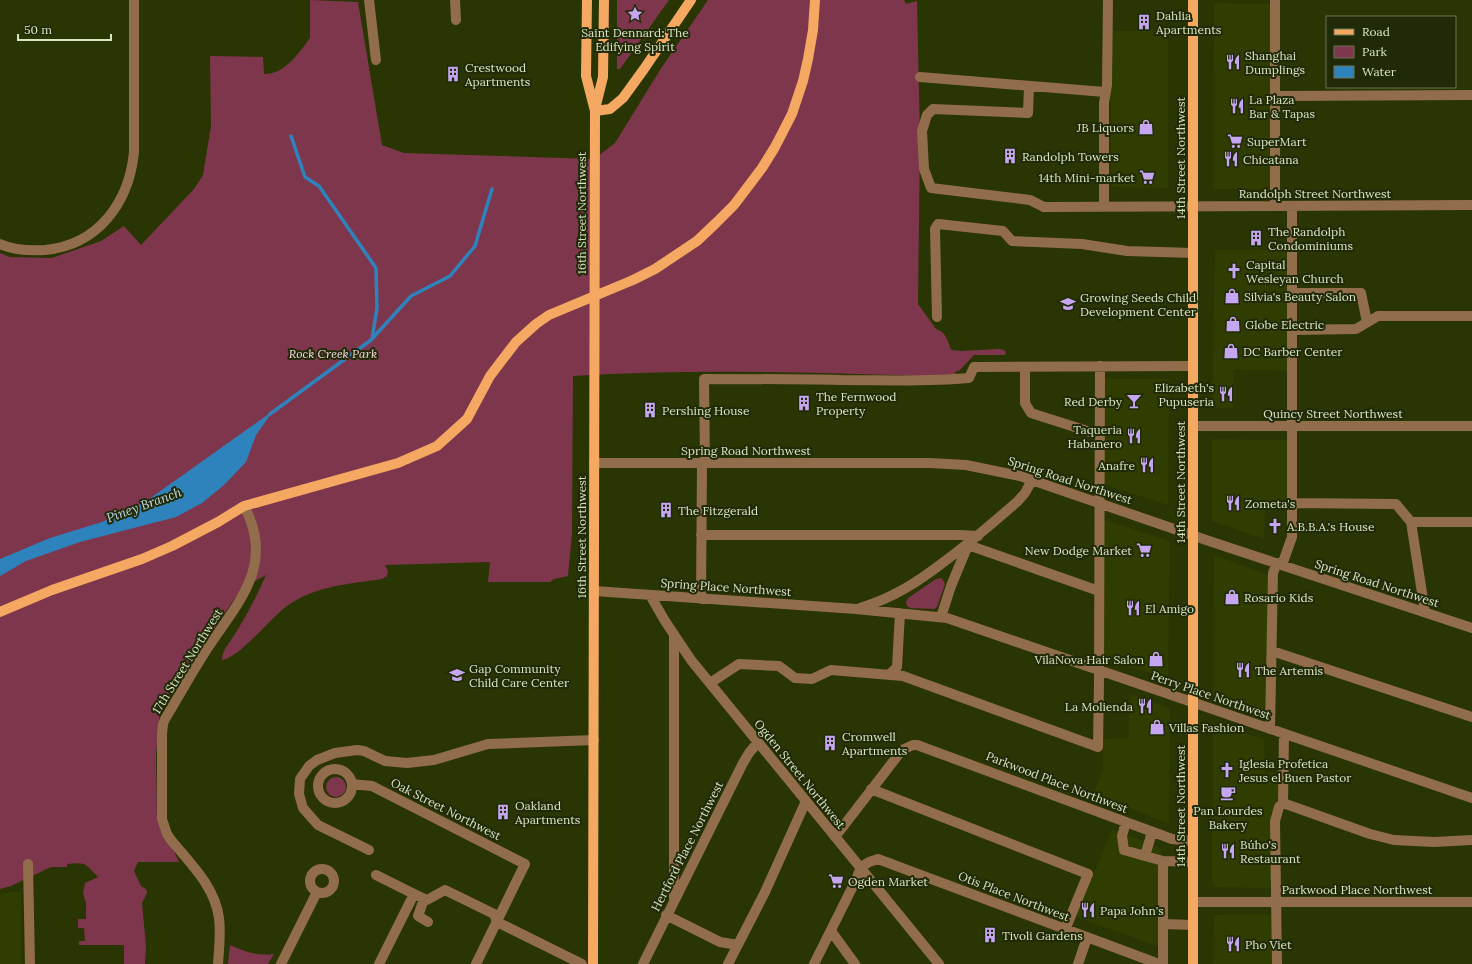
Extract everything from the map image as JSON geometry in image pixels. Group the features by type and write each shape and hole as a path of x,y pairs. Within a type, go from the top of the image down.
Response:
{"main road":[{"name":"16th Street Northwest","path":"587,0 586,76 595,111"},
{"name":"16th Street Northwest","path":"593,964 595,111 603,77 604,0"},
{"path":"595,111 610,109 623,98 691,0"},
{"path":"0,612 52,590 155,553 203,530 244,506 398,463 437,446 467,419 494,371 516,342 536,324 549,315 655,269 708,231 734,205 756,177 776,147 789,120 800,91 808,59 813,30 815,0"},
{"name":"14th Street Northwest","path":"1193,0 1193,964"}],"street":[{"path":"0,244 32,251 49,250 70,244 89,235 97,229 110,215 121,199 130,176 134,152 134,0"},
{"path":"369,0 376,60"},
{"path":"455,0 456,20"},
{"path":"1104,207 1105,92 1107,85 1108,0"},
{"path":"1275,0 1275,206"},
{"path":"920,77 1105,92"},
{"name":"Randolph Street Northwest","path":"1029,87 1028,113 934,109 927,115 922,131 924,169 931,188 1030,200 1044,207 1472,206"},
{"path":"1275,96 1472,95"},
{"path":"1270,729 1273,573 1280,564 1292,537 1292,206"},
{"path":"937,317 935,229 938,224 1003,231 1012,241 1082,244 1127,251 1193,253"},
{"path":"1292,293 1361,293 1367,322"},
{"path":"1292,330 1356,329 1378,316 1472,316"},
{"path":"710,683 739,664 779,666 795,678 812,679 831,670 903,676 1098,748 1100,366"},
{"path":"701,599 704,379 957,379 969,378 974,367 1193,366"},
{"path":"1025,367 1025,403 1031,413 1100,435"},
{"name":"Quincy Street Northwest","path":"1193,426 1472,426"},
{"name":"Spring Road Northwest","path":"594,463 939,463 984,468 1032,480 1472,628"},
{"name":"Spring Place Northwest","path":"856,609 884,599 911,586 968,545 1018,501 1025,493 1032,480"},
{"path":"1293,503 1396,504 1411,522 1425,612"},
{"name":"17th Street Northwest","path":"218,964 220,923 214,899 204,880 171,840 162,819 162,734 165,719 207,649 240,603 249,583 254,565 256,548 253,525 244,506"},
{"path":"1411,522 1472,522"},
{"path":"701,535 978,536"},
{"path":"968,545 1099,591"},
{"name":"Spring Place Northwest","path":"594,591 856,609 941,617 951,586 968,545"},
{"name":"Ogden Street Northwest","path":"650,595 674,634 710,683 939,964"},
{"path":"889,675 896,667 900,614"},
{"name":"Perry Place Northwest","path":"941,617 1472,798"},
{"path":"674,634 674,898"},
{"path":"1272,651 1472,717"},
{"path":"1277,964 1275,821 1279,807 1283,803 1284,734"},
{"path":"369,850 318,825 303,808 299,794 300,779 309,766 317,760 340,752 357,750 364,751 385,761 407,763 434,760 488,744 594,740"},
{"name":"Hertford Place Northwest","path":"642,964 743,763 758,742"},
{"name":"Parkwood Place Northwest","path":"871,789 902,750 913,745 917,745 1172,839 1193,841"},
{"name":"Oak Street Northwest","path":"352,784 372,786 525,864 497,922"},
{"path":"835,837 871,789 1088,874 1065,930"},
{"path":"728,964 765,892 806,801"},
{"path":"1283,803 1370,834 1394,840 1434,842 1472,840"},
{"path":"1126,822 1122,836 1124,850 1163,861 1193,862"},
{"path":"1145,856 1152,832"},
{"name":"Otis Place Northwest","path":"861,867 878,859 1159,964"},
{"path":"1163,861 1163,964"},
{"path":"28,864 30,964"},
{"path":"814,964 861,867"},
{"path":"376,875 427,900 445,890 494,914 497,922 582,964"},
{"path":"281,964 317,892"},
{"path":"379,964 414,894"},
{"path":"424,899 418,916 428,922"},
{"name":"Parkwood Place Northwest","path":"1193,902 1472,902"},
{"path":"666,916 720,942 738,945"},
{"path":"476,964 497,922"},
{"path":"1163,924 1193,925"},
{"path":"831,931 855,964"},
{"path":"1078,964 1087,938"}],"shaded area":[{"path":"1214,3 1272,4 1274,189 1213,189"},
{"path":"1111,31 1168,31 1168,188 1111,187"},
{"path":"1215,250 1294,250 1294,371 1234,369 1233,408 1212,408"},
{"path":"1104,379 1169,379 1168,505 1103,484"},
{"path":"1212,439 1287,440 1287,505 1265,505 1264,539 1212,521"},
{"path":"1102,519 1170,541 1168,679 1102,657"},
{"path":"1214,555 1268,575 1269,678 1264,712 1213,696"},
{"path":"1129,693 1170,708 1169,824 1093,794 1103,770 1103,739 1129,738"},
{"path":"1213,723 1264,739 1265,773 1279,773 1279,797 1271,813 1273,888 1214,887 1212,883"},
{"path":"1112,829 1161,848 1160,947 1076,917"},
{"path":"21,892 21,964 0,964 0,893"},
{"path":"1274,914 1274,964 1213,964 1214,915"}],"green space":[{"name":"Rock Creek Park","path":"310,0 358,2 382,145 404,153 594,159 615,143 660,70 708,0 904,0 906,4 917,1 920,138 918,304 936,329 942,332 948,340 951,350 961,351 999,349 1006,352 1005,355 974,355 960,370 955,372 956,377 716,372 668,372 573,376 572,534 568,576 554,579 550,582 488,582 490,562 385,565 388,571 387,576 382,579 331,587 306,595 294,601 283,609 236,653 222,660 225,649 246,616 266,575 242,588 160,707 156,755 157,816 179,862 138,862 134,871 141,886 146,889 147,893 142,903 146,946 145,964 124,964 124,945 79,945 79,941 85,941 84,928 78,928 78,919 86,919 86,903 83,893 85,883 98,877 85,864 73,863 67,864 67,867 51,867 11,886 0,889 0,253 10,257 52,258 101,241 124,226 141,245 194,189 203,175 211,126 210,56 263,57 264,74 278,71 290,62 310,38"},
{"path":"617,0 669,0 620,69 617,69"},
{"path":"941,578 945,584 937,607 934,609 910,608 907,606 906,602 908,598 936,579"},
{"path":"336,777 343,780 346,787 343,794 336,797 329,794 326,787 329,780"},
{"path":"230,945 251,953 274,954 268,964 228,964"}],"water":[{"path":"273,411 256,435 246,462 224,485 202,503 176,517 80,542 26,561 0,576 0,559 50,538 102,522 129,511 152,497"}],"waterway":[{"path":"291,136 305,177 319,186 376,268 377,308 372,339"},
{"name":"Piney Branch","path":"270,414 371,340 411,296 450,276 475,246 492,189"}],"place":[{"name":"Saint Dennard: The Edifying Spirit","path":"635,14"},
{"name":"Dahlia Apartments","path":"1144,22"},
{"name":"Shanghai Dumplings","path":"1233,62"},
{"name":"Crestwood Apartments","path":"453,74"},
{"name":"La Plaza Bar & Tapas","path":"1237,106"},
{"name":"JB Liquors","path":"1146,127"},
{"name":"SuperMart","path":"1235,141"},
{"name":"Randolph Towers","path":"1010,156"},
{"name":"Chicatana","path":"1231,159"},
{"name":"14th Mini-market","path":"1147,177"},
{"name":"The Randolph Condominiums","path":"1256,238"},
{"name":"Capital Wesleyan Church","path":"1234,271"},
{"name":"Silvia's Beauty Salon","path":"1232,296"},
{"name":"Growing Seeds Child Development Center","path":"1068,304"},
{"name":"Globe Electric","path":"1233,324"},
{"name":"DC Barber Center","path":"1231,351"},
{"name":"Elizabeth's Pupuseria","path":"1226,394"},
{"name":"Red Derby","path":"1134,401"},
{"name":"The Fernwood Property","path":"804,403"},
{"name":"Pershing House","path":"650,410"},
{"name":"Taqueria Habanero","path":"1134,436"},
{"name":"Anafre","path":"1147,465"},
{"name":"Zometa's","path":"1233,503"},
{"name":"The Fitzgerald","path":"666,510"},
{"name":"A.B.B.A.'s House","path":"1275,526"},
{"name":"New Dodge Market","path":"1144,550"},
{"name":"Rosario Kids","path":"1232,597"},
{"name":"El Amigo","path":"1133,608"},
{"name":"VilaNova Hair Salon","path":"1156,659"},
{"name":"The Artemis","path":"1243,670"},
{"name":"Gap Community Child Care Center","path":"457,675"},
{"name":"La Molienda","path":"1145,706"},
{"name":"Villas Fashion","path":"1157,727"},
{"name":"Cromwell Apartments","path":"830,743"},
{"name":"Iglesia Profetica Jesus el Buen Pastor","path":"1227,770"},
{"name":"Pan Lourdes Bakery","path":"1228,793"},
{"name":"Oakland Apartments","path":"503,812"},
{"name":"Búho's Restaurant","path":"1228,851"},
{"name":"Ogden Market","path":"836,881"},
{"name":"Papa John's","path":"1088,910"},
{"name":"Tivoli Gardens","path":"990,935"},
{"name":"Pho Viet","path":"1233,944"}]}
